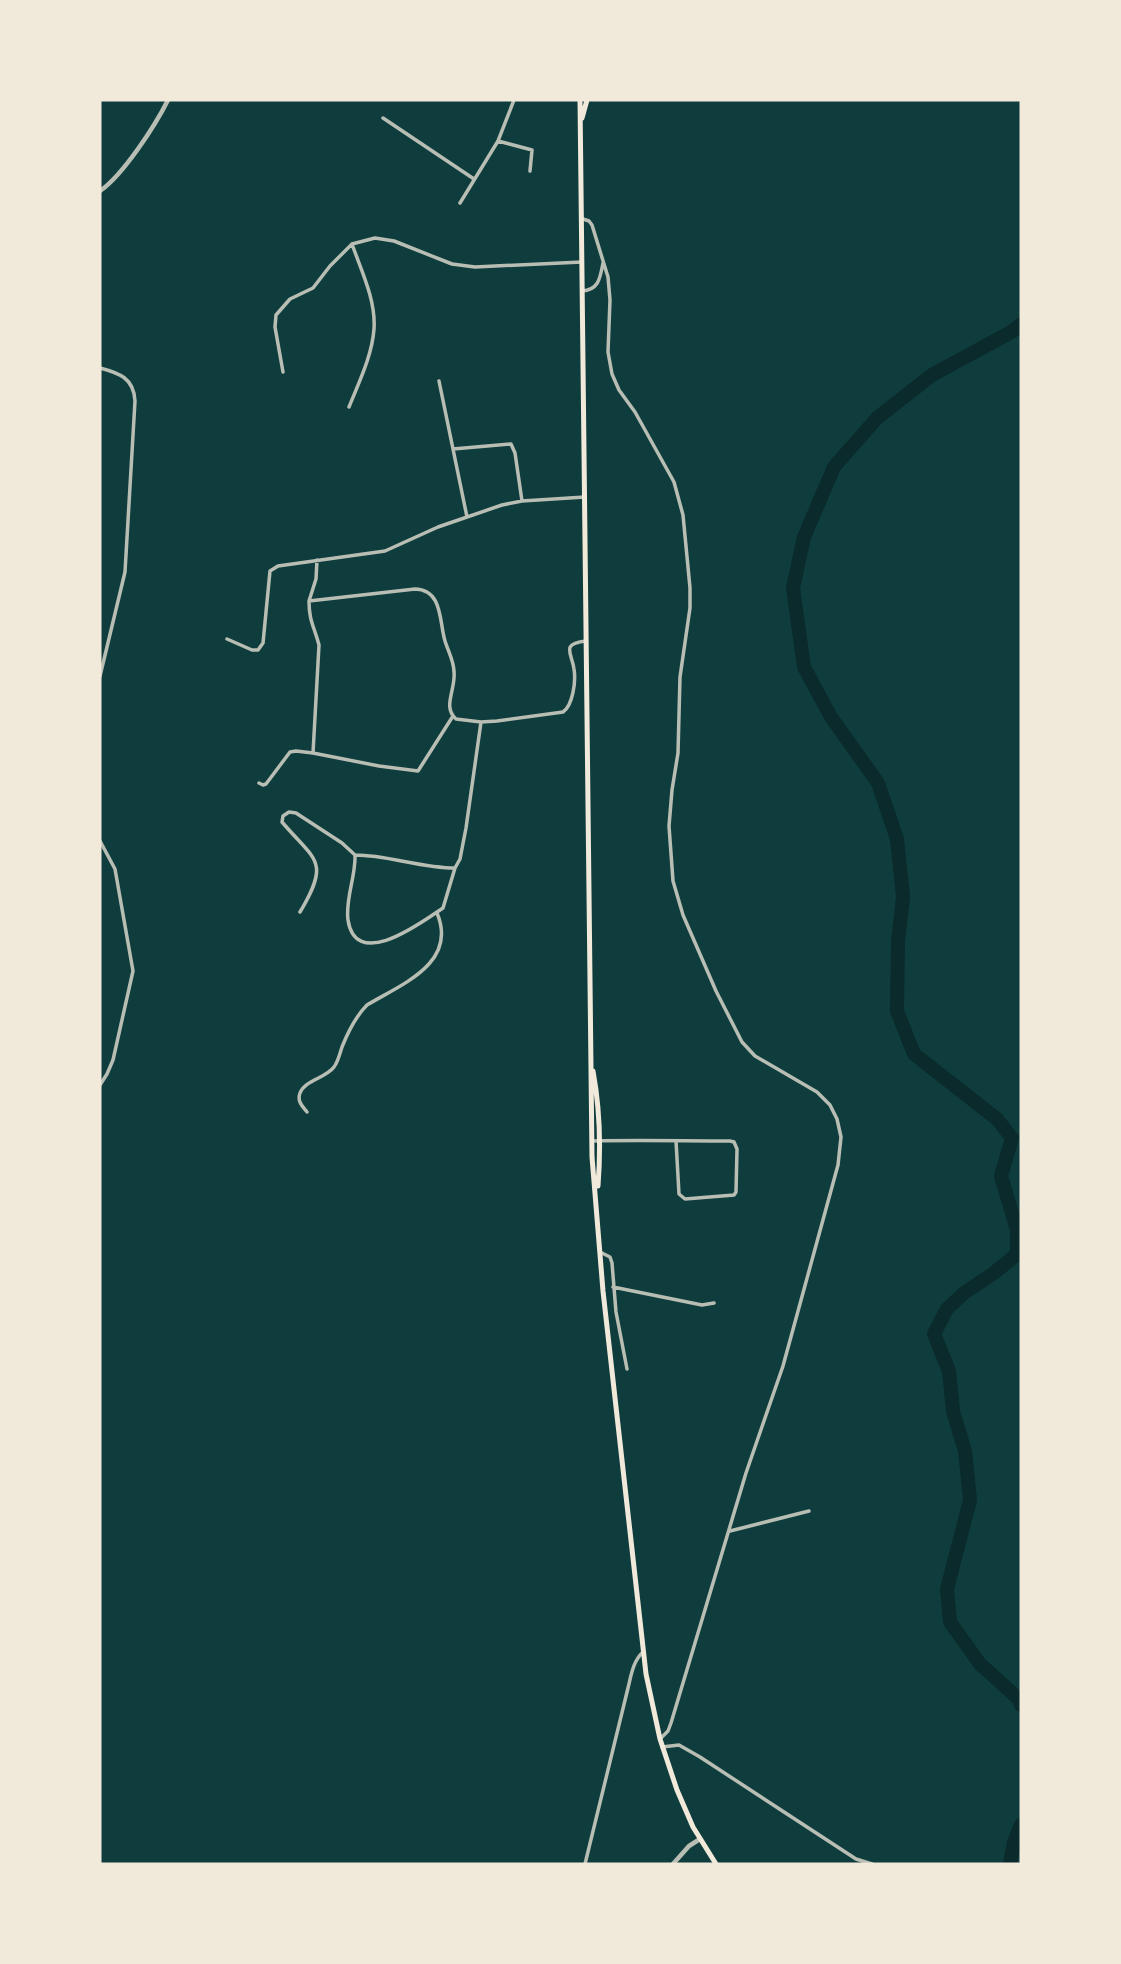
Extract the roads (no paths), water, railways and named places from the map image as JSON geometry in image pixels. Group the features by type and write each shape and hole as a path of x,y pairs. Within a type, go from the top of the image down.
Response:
{"main road":[{"path":"580,100 592,1141 600,1252 643,1652 653,1711 662,1748 677,1790 699,1839 716,1864"},
{"path":"581,124 587,100"},
{"path":"591,1057 598,1099 600,1141 597,1205"}],"street":[{"path":"100,191 112,181 141,145 168,100"},
{"path":"460,203 498,141 514,100"},
{"path":"383,118 475,179"},
{"path":"498,141 532,149 530,171"},
{"path":"580,218 592,225 608,277 608,352 612,374 674,482 683,515 690,608 680,677 678,753 669,827 673,881 683,915 742,1042 755,1056 817,1092 830,1105 841,1137 838,1165 783,1366 746,1473 671,1723 660,1739"},
{"path":"283,372 275,327 276,315 290,299 313,288 352,244 375,238 394,241 452,264 475,267 582,262"},
{"path":"349,407 366,366 374,328 371,299 352,244"},
{"path":"582,291 591,290 598,284 603,261"},
{"path":"100,368 125,377 133,388 135,401 125,572 100,676"},
{"path":"439,381 467,517"},
{"path":"453,449 511,444 523,500"},
{"path":"227,639 252,650 258,650 263,643 271,571 278,566 385,551 438,527 523,500 585,497"},
{"path":"313,753 319,645 309,618 309,601 316,579 317,560"},
{"path":"309,601 415,589 435,598 444,639 454,667 454,688 449,708 456,719 481,722 557,714 568,709 575,674 569,652 575,643 586,641"},
{"path":"259,783 266,783 290,752 296,751 418,771 453,716"},
{"path":"355,855 348,919 355,936 363,942 376,944 389,941 443,908 460,859 467,828 481,722"},
{"path":"300,912 317,876 315,861 309,850 282,822 283,816 289,812 296,813 342,843 355,855 455,868"},
{"path":"100,841 115,869 133,971 113,1059 100,1085"},
{"path":"307,1112 300,1103 302,1089 337,1064 349,1030 362,1010 410,980 431,963 439,951 442,923 437,912"},
{"path":"592,1141 676,1141 734,1142 737,1149 734,1195 685,1199 681,1197 678,1194 676,1141"},
{"path":"600,1252 610,1257 627,1369"},
{"path":"613,1287 702,1305 714,1303"},
{"path":"729,1531 809,1511"},
{"path":"585,1864 634,1664 643,1652"},
{"path":"662,1748 679,1745 856,1859 872,1864"},
{"path":"673,1864 699,1839"}],"waterway":[{"path":"1021,324 932,375 877,418 834,467 804,537 793,588 804,667 831,717 878,783 897,839 903,897 898,941 897,1011 914,1054 997,1119 1012,1138 1001,1176 1017,1230 1017,1254 947,1309 934,1334 949,1371 953,1411 965,1451 970,1500 947,1589 950,1622 980,1664 1019,1699 1021,1705"},
{"path":"1010,1864 1014,1842 1021,1825"}]}
